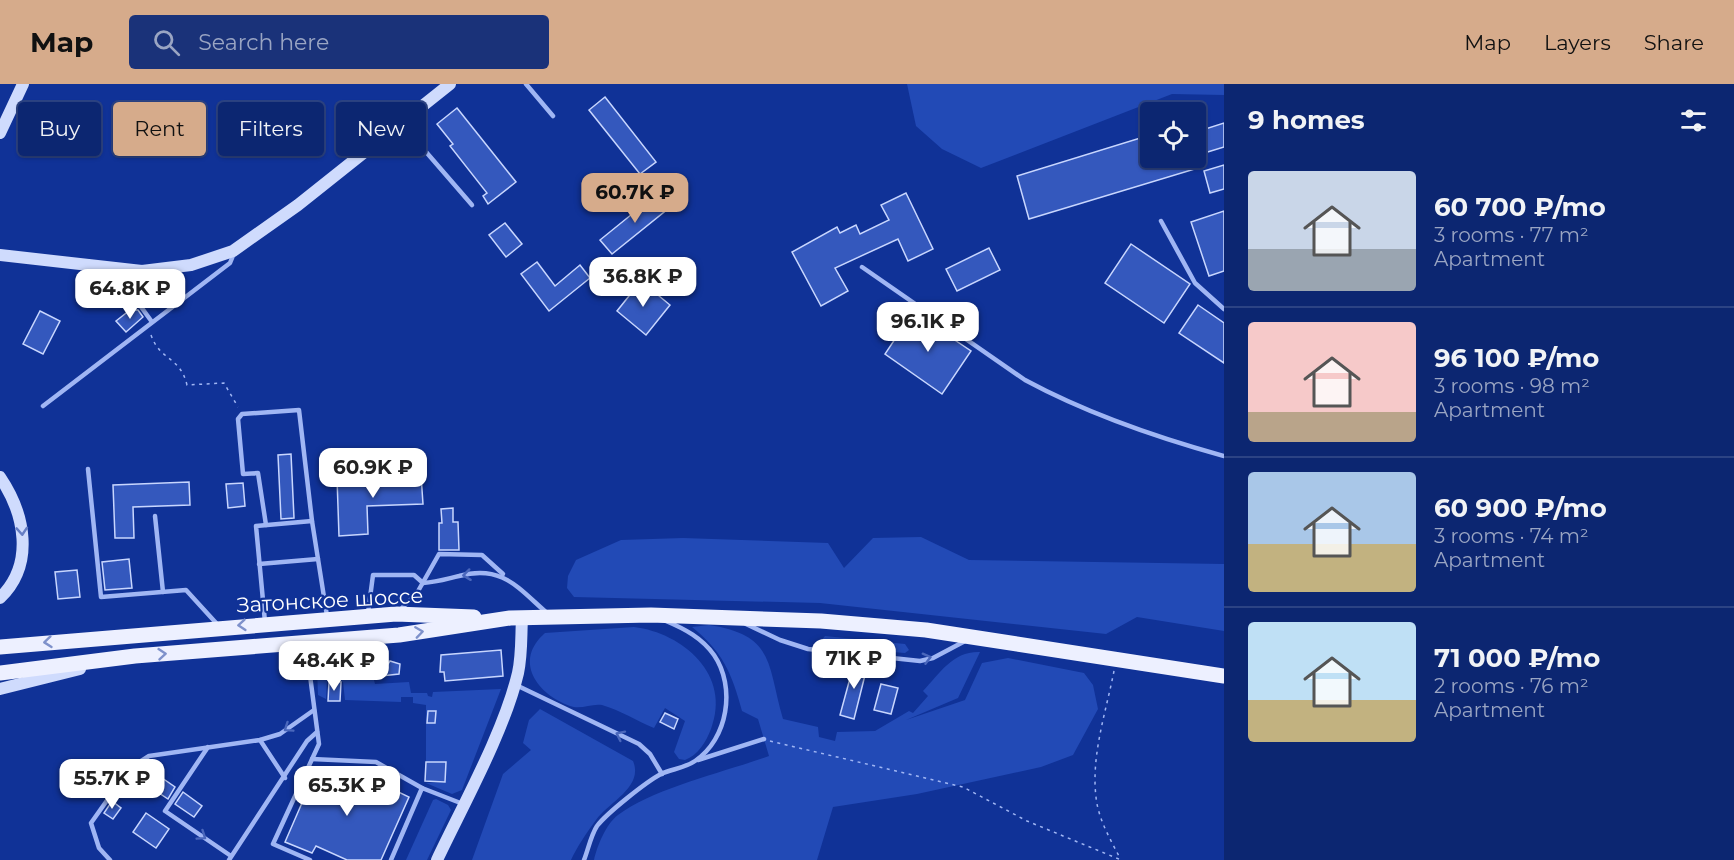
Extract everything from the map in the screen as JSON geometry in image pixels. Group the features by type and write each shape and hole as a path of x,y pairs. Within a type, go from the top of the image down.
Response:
{"main road":[{"path":"0,133 23,84"},
{"path":"426,103 450,84"},
{"path":"0,255 142,271 191,265 235,250 298,205 360,156"},
{"path":"0,477 12,494 21,520 23,549 18,572 0,598"},
{"name":"Затонское шоссе","path":"0,647 396,614 516,618"},
{"path":"437,860 515,684 520,661 516,618 730,616 884,626 974,637 1224,676"},
{"name":"Затонское шоссе","path":"2,673 127,657 399,635 516,618"},
{"path":"0,689 127,657"}],"lane":[{"path":"526,84 553,116"},
{"path":"426,152 472,205"},
{"path":"1161,221 1195,283 1224,309"},
{"path":"43,406 230,263 235,250"},
{"path":"862,267 1045,391 1136,431 1224,456"},
{"path":"122,268 126,286 150,324"},
{"path":"266,525 258,473 243,474 238,419 242,414 299,410 312,521 327,619"},
{"path":"88,469 100,597 186,590 219,627"},
{"path":"155,516 163,592"},
{"path":"266,624 256,526 312,521"},
{"path":"396,614 417,593 439,554 482,555 552,617"},
{"path":"259,564 318,559"},
{"path":"368,616 373,575 414,575 423,583 443,582 460,575 495,573 505,576"},
{"path":"651,615 690,632 705,645 715,656 725,682 727,700 718,733 695,761"},
{"path":"730,616 780,640 808,649 920,661 933,658 974,637"},
{"path":"306,643 319,744 273,844 310,860"},
{"path":"515,684 639,744 651,754 662,774"},
{"path":"110,860 99,848 91,823 130,768 149,756 260,740 280,734 314,710"},
{"path":"208,747 165,811 230,858 285,778 307,741 317,732"},
{"path":"584,860 597,826 662,774 764,739"},
{"path":"260,740 285,778"},
{"path":"312,759 376,762 422,788 463,804"},
{"path":"391,860 422,788"}],"path":[{"path":"150,324 156,347 183,369 187,385 224,383 242,414"},
{"path":"1113,658 1095,760 1096,798 1107,832 1121,860"},
{"path":"764,739 963,787 1027,821 1121,860"}],"shaded area":[{"path":"907,84 1224,84 1224,95 1172,94 1151,102 1140,102 1140,106 981,168 942,149 916,126"},
{"path":"921,537 969,560 1224,564 1224,631 1137,617 1106,634 820,603 574,597 567,588 568,576 576,560 621,540 683,538 828,543 844,568 873,538"},
{"path":"709,625 746,636 765,655 783,719 818,727 819,737 835,741 837,732 875,731 909,711 913,713 928,696 923,691 941,670 955,659 970,653 980,652 958,698 906,720 965,700 982,663 1008,658 1084,673 1093,685 1098,709 1073,755 1041,767 917,794 833,807 817,860 594,860 600,842 610,824 618,815 633,805 690,781 769,756 758,719 742,711 725,664 711,645 692,627"},
{"path":"634,627 670,638 699,660 709,675 715,691 716,709 711,729 701,748 685,760 679,759 674,752 685,721 665,708 654,728 602,705 578,707 558,701 539,685 533,676 530,665 531,655 545,633"},
{"path":"825,636 905,644 909,650 905,653 824,647 821,641"},
{"path":"366,649 375,684 409,682 411,693 427,693 432,697 433,692 501,689 462,790 452,794 426,783 445,782 446,763 426,762 426,705 413,703 413,697 401,697 401,702 345,700 343,682 327,681 326,699 318,695 317,668 328,653"},
{"path":"540,709 633,761 634,779 624,793 596,820 571,860 472,860 503,774 531,750 523,743 529,720"},
{"path":"436,799 448,805 451,810 427,860 406,860 433,800"}],"building":[{"path":"605,97 656,162 640,174 589,110"},
{"path":"457,108 516,182 488,204 483,196 487,193 450,146 453,144 437,124"},
{"path":"1224,123 1224,147 1206,152 1206,129"},
{"path":"1140,138 1140,168 1198,168 1029,219 1017,176"},
{"path":"1224,165 1224,189 1210,193 1204,171"},
{"path":"658,193 669,208 612,254 600,240"},
{"path":"906,193 933,249 908,261 898,239 835,268 848,291 821,306 792,252 837,227 840,233 856,225 860,234 889,220 881,205"},
{"path":"1224,211 1224,271 1209,276 1191,222"},
{"path":"505,223 522,244 506,257 489,235"},
{"path":"1131,244 1190,284 1164,323 1105,283"},
{"path":"989,248 1000,270 957,291 946,269"},
{"path":"537,262 555,286 580,265 590,278 549,311 521,274"},
{"path":"641,281 670,305 646,335 617,311"},
{"path":"1198,305 1224,323 1224,363 1179,333"},
{"path":"130,310 138,310 143,317 126,332 116,321"},
{"path":"40,311 60,321 43,354 23,344"},
{"path":"913,312 971,351 942,394 885,354"},
{"path":"291,454 294,518 281,519 278,455"},
{"path":"421,475 423,504 367,506 368,534 339,536 337,478"},
{"path":"189,482 190,505 133,507 134,538 115,538 113,485"},
{"path":"243,483 245,506 228,508 226,484"},
{"path":"453,508 453,522 458,522 459,550 439,550 441,509"},
{"path":"129,559 132,588 105,590 102,562"},
{"path":"77,570 80,597 58,599 55,572"},
{"path":"501,650 503,676 445,681 444,672 440,672 441,655"},
{"path":"855,660 868,663 854,719 840,715"},
{"path":"390,661 400,664 399,674 372,677 372,667 386,667"},
{"path":"329,682 341,682 340,701 328,701"},
{"path":"881,684 898,688 891,714 874,710"},
{"path":"428,711 436,711 435,723 427,723"},
{"path":"665,713 678,719 674,729 660,722"},
{"path":"426,762 446,762 445,782 425,781"},
{"path":"149,769 175,787 168,799 141,781"},
{"path":"315,773 363,775 409,797 381,860 347,860 316,846 312,853 285,842"},
{"path":"183,792 202,806 194,817 175,804"},
{"path":"112,801 121,808 113,819 104,813"},
{"path":"146,813 169,829 156,848 133,832"}]}
